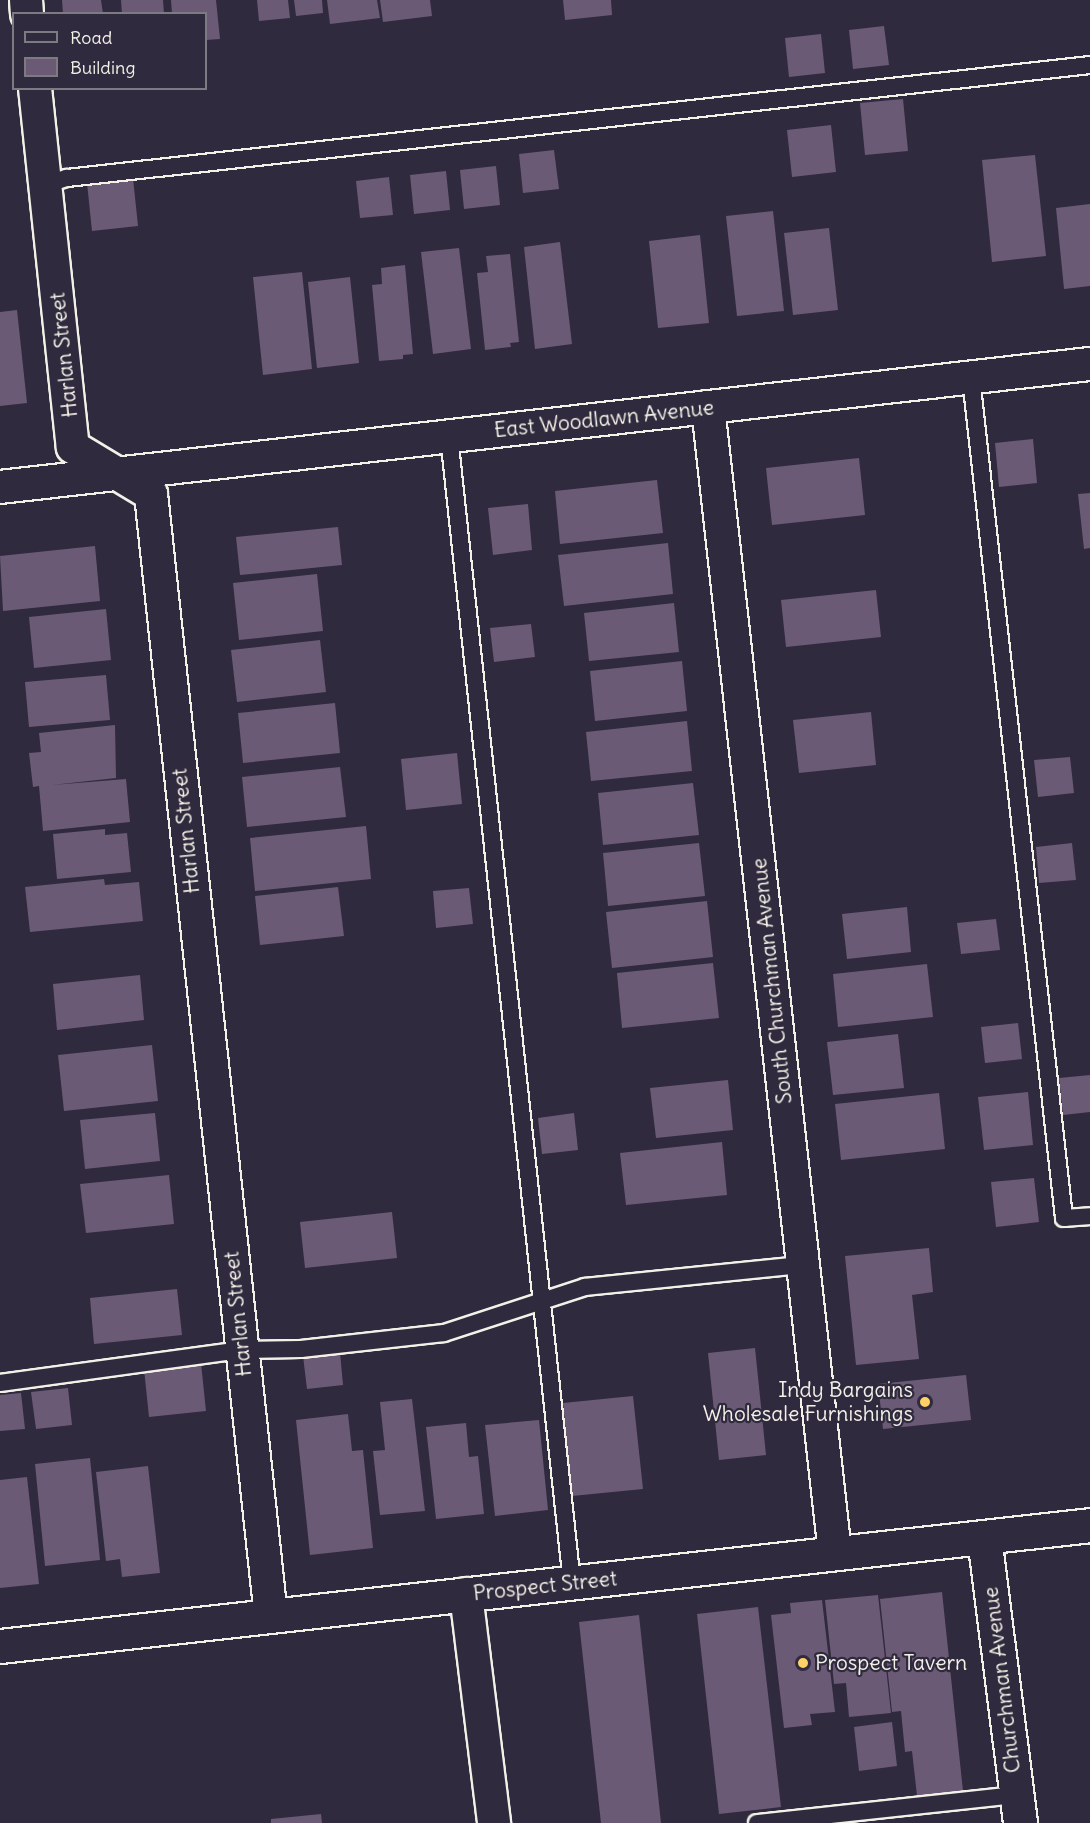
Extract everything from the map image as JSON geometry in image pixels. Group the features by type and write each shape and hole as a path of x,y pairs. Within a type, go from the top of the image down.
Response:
{"main road":[{"name":"Prospect Street","path":"0,1646 1090,1525"},
{"name":"Churchman Avenue","path":"984,1537 1018,1809"}],"street":[{"name":"Harlan Street","path":"35,90 74,447 151,495 271,1616"},
{"name":"East Woodlawn Avenue","path":"0,487 1090,364"},
{"name":"South Churchman Avenue","path":"708,407 835,1554"},
{"path":"466,1594 494,1823"}],"lane":[{"path":"45,185 67,178 1090,66"},
{"path":"971,378 1064,1218 1090,1215"},
{"path":"449,436 572,1583"},
{"path":"0,1383 242,1350 301,1349 444,1333 585,1287 803,1265"},
{"path":"757,1823 1018,1809"}],"building":[{"path":"62,0 101,0 103,12 63,12"},
{"path":"121,0 163,0 164,12 122,12"},
{"path":"171,0 216,0 220,39 207,40 207,12 172,12"},
{"path":"257,0 288,0 290,18 259,21"},
{"path":"294,0 322,0 323,13 296,16"},
{"path":"327,0 377,0 380,18 330,24"},
{"path":"380,0 430,0 432,16 383,22"},
{"path":"563,0 611,0 612,15 565,20"},
{"path":"884,26 889,65 853,69 849,30"},
{"path":"821,34 825,73 789,77 785,38"},
{"path":"903,99 908,151 865,155 860,103"},
{"path":"831,125 836,172 792,177 787,130"},
{"path":"554,150 559,189 523,193 519,154"},
{"path":"1035,155 1046,256 992,262 982,160"},
{"path":"496,166 500,205 464,209 460,170"},
{"path":"446,171 450,210 414,214 410,175"},
{"path":"389,177 393,215 360,218 356,181"},
{"path":"133,178 138,226 92,231 87,183"},
{"path":"1090,204 1090,286 1064,289 1056,208"},
{"path":"773,211 784,311 737,316 726,216"},
{"path":"829,228 838,310 793,315 784,233"},
{"path":"700,235 709,323 658,328 649,241"},
{"path":"560,242 572,344 535,349 524,247"},
{"path":"459,248 471,349 433,354 421,252"},
{"path":"510,254 519,342 510,343 511,347 485,350 477,273 488,272 486,256"},
{"path":"405,265 413,354 403,355 403,359 379,361 372,285 382,284 381,268"},
{"path":"302,272 312,369 263,375 253,277"},
{"path":"350,277 359,363 317,368 308,282"},
{"path":"17,310 27,403 0,406 0,312"},
{"path":"1033,439 1037,483 999,487 995,443"},
{"path":"859,458 865,515 772,525 766,468"},
{"path":"657,480 663,533 560,544 555,491"},
{"path":"1090,493 1090,548 1084,549 1078,494"},
{"path":"528,504 532,550 493,555 488,508"},
{"path":"338,527 342,565 240,575 236,537"},
{"path":"668,543 673,594 564,606 558,555"},
{"path":"95,546 100,601 3,611 0,556"},
{"path":"317,574 323,631 239,640 233,583"},
{"path":"876,590 881,637 786,647 781,600"},
{"path":"674,603 679,652 589,661 584,613"},
{"path":"106,609 111,660 34,668 29,617"},
{"path":"531,624 535,657 494,662 490,628"},
{"path":"320,640 326,692 237,702 231,650"},
{"path":"682,661 687,711 595,721 590,671"},
{"path":"106,675 110,720 29,727 25,682"},
{"path":"335,703 340,753 243,763 238,713"},
{"path":"871,712 876,765 799,773 793,720"},
{"path":"687,721 692,771 591,781 586,732"},
{"path":"115,725 116,778 52,785 126,779 130,822 43,831 39,786 33,787 29,753 41,752 39,733"},
{"path":"457,753 462,804 406,810 401,759"},
{"path":"1070,757 1074,793 1038,797 1034,760"},
{"path":"340,767 346,817 247,827 242,777"},
{"path":"693,783 699,835 603,845 598,793"},
{"path":"366,826 371,879 255,891 250,838"},
{"path":"105,829 105,835 127,833 131,872 57,879 53,834"},
{"path":"699,843 705,896 608,906 603,853"},
{"path":"1072,843 1076,880 1039,883 1036,847"},
{"path":"104,879 105,885 139,882 143,921 30,932 25,887"},
{"path":"338,887 344,936 260,945 255,896"},
{"path":"469,888 473,924 436,928 433,891"},
{"path":"707,901 713,957 612,968 606,912"},
{"path":"907,907 911,952 847,959 842,914"},
{"path":"996,919 1000,950 961,954 957,923"},
{"path":"713,963 719,1018 622,1028 617,973"},
{"path":"927,964 933,1017 838,1027 833,974"},
{"path":"140,975 144,1020 57,1030 53,984"},
{"path":"1018,1023 1022,1059 985,1063 981,1027"},
{"path":"898,1034 904,1088 833,1095 827,1042"},
{"path":"152,1045 158,1101 64,1111 58,1055"},
{"path":"1090,1075 1090,1112 1063,1115 1059,1078"},
{"path":"728,1080 733,1130 656,1138 650,1088"},
{"path":"1028,1092 1033,1145 984,1150 978,1097"},
{"path":"939,1093 945,1149 841,1160 835,1104"},
{"path":"155,1113 160,1161 85,1169 80,1120"},
{"path":"574,1113 578,1150 542,1154 538,1118"},
{"path":"722,1142 727,1195 626,1205 620,1153"},
{"path":"169,1175 174,1224 86,1233 80,1184"},
{"path":"1034,1178 1039,1222 996,1227 991,1182"},
{"path":"392,1212 397,1258 305,1268 300,1222"},
{"path":"929,1248 933,1292 912,1295 919,1359 856,1365 845,1256"},
{"path":"177,1289 182,1335 94,1344 90,1298"},
{"path":"755,1348 766,1455 719,1460 708,1353"},
{"path":"340,1352 343,1385 307,1389 303,1356"},
{"path":"201,1363 206,1411 149,1417 144,1369"},
{"name":"Indy Bargains Wholesale Furnishings","path":"966,1375 971,1420 883,1429 878,1384"},
{"path":"68,1388 72,1425 36,1429 31,1392"},
{"path":"21,1393 25,1429 0,1431 0,1395"},
{"path":"633,1396 643,1489 572,1496 563,1403"},
{"path":"412,1399 425,1511 380,1515 373,1451 385,1450 380,1402"},
{"path":"348,1414 352,1451 363,1450 373,1548 310,1555 296,1420"},
{"path":"539,1420 548,1510 495,1516 485,1425"},
{"path":"466,1423 469,1457 478,1456 484,1514 436,1519 426,1427"},
{"path":"90,1458 100,1560 45,1566 35,1464"},
{"path":"148,1466 160,1573 122,1577 120,1559 106,1561 96,1472"},
{"path":"27,1477 39,1584 0,1588 0,1480"},
{"path":"942,1592 963,1791 917,1796 912,1751 905,1752 901,1711 892,1712 880,1599"},
{"path":"878,1595 891,1713 849,1717 846,1683 834,1684 825,1600"},
{"name":"Prospect Tavern","path":"822,1600 835,1712 810,1714 812,1725 784,1728 771,1615 791,1613 790,1603"},
{"path":"758,1607 781,1807 719,1814 697,1614"},
{"path":"639,1615 661,1823 601,1823 579,1622"},
{"path":"892,1722 897,1766 859,1771 854,1727"},
{"path":"321,1814 322,1823 271,1823 271,1819"}],"place":[{"name":"Indy Bargains Wholesale Furnishings","path":"925,1402"},
{"name":"Prospect Tavern","path":"803,1663"}]}
